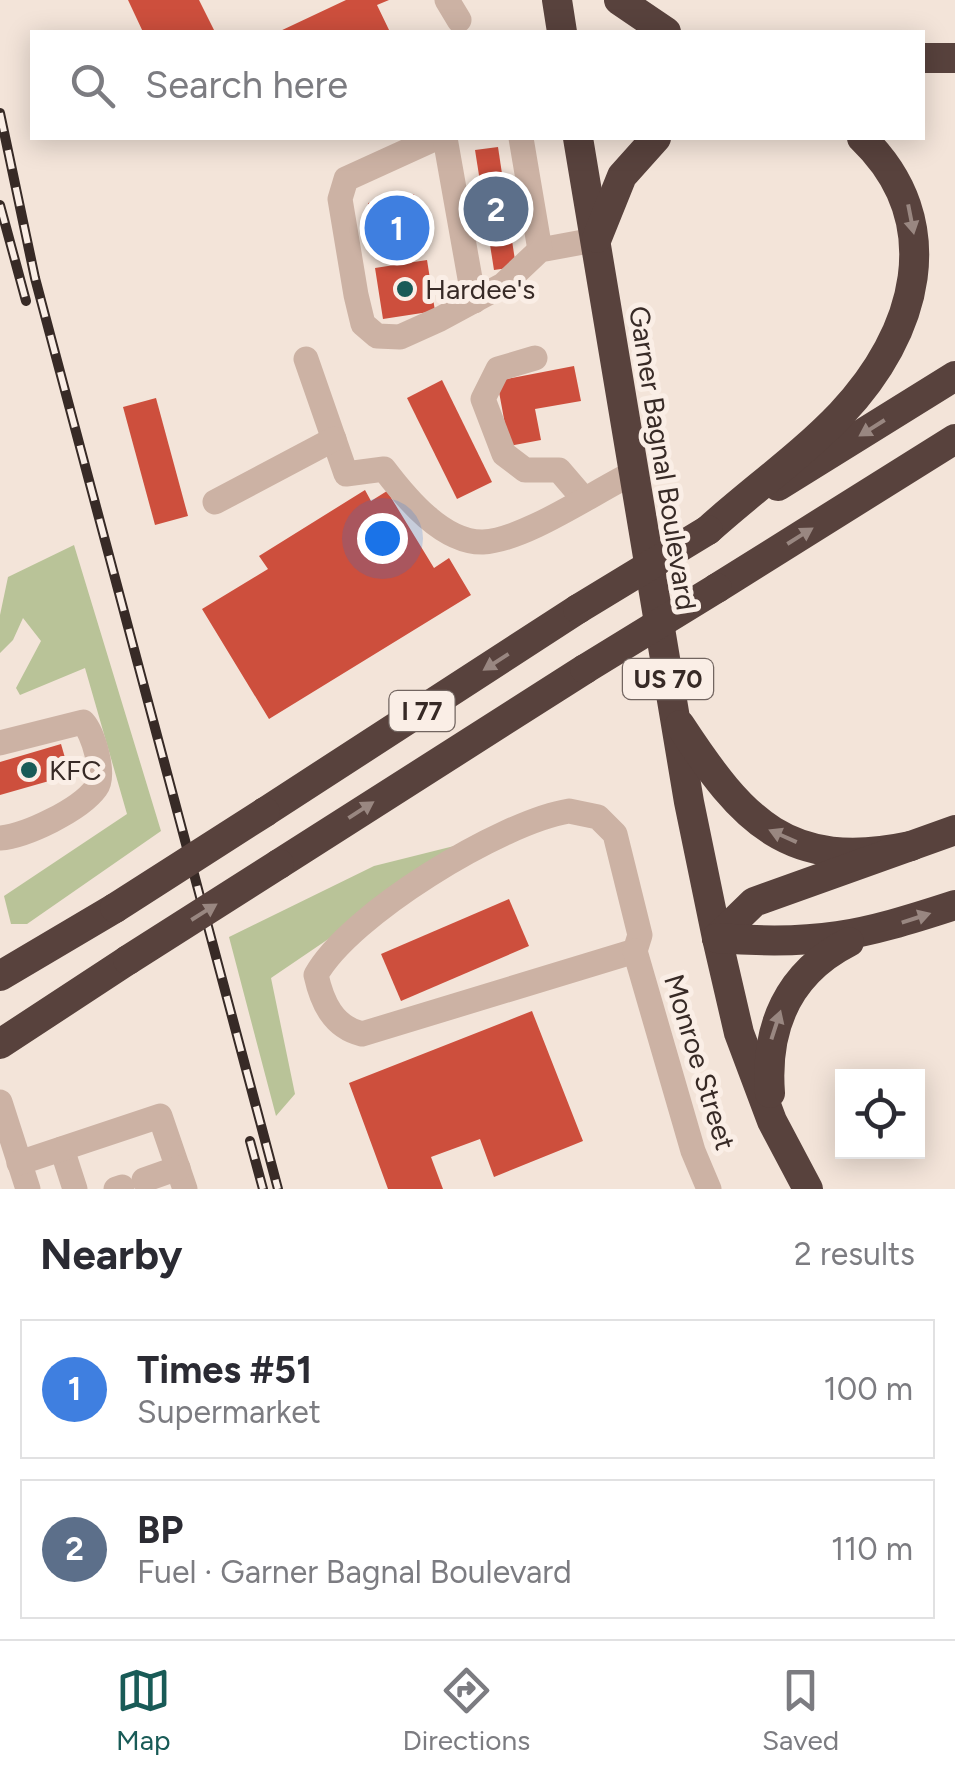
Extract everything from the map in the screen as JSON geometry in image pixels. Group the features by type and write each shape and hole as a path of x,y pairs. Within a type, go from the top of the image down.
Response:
{"highway":[{"path":"557,0 562,30"},
{"path":"619,0 663,30"},
{"path":"925,58 955,58"},
{"name":"Garner Bagnal Boulevard","path":"578,140 674,716 717,938 739,1032 772,1121 808,1189"},
{"path":"594,243 622,176 654,140"},
{"path":"708,530 840,415 878,366 906,311 917,258 909,206 884,158 864,140"},
{"name":"I 77","path":"0,976 114,908 578,610 955,376"},
{"name":"I 77","path":"0,1044 584,670 955,440"},
{"path":"894,478 955,455"},
{"path":"674,716 730,798 772,832 821,852 870,855 911,846"},
{"path":"717,938 754,902 955,830"},
{"path":"772,1121 767,1058 776,1018 796,983 826,954 862,936 955,905"},
{"path":"717,938 790,944 862,936"}],"street":[{"path":"432,140 346,180 340,199 363,324 377,336 400,337 474,301 503,285 540,250 594,243"},
{"path":"445,140 474,301"},
{"path":"521,140 540,250"},
{"path":"535,358 498,369 483,399 504,454 524,470 559,470 584,498"},
{"path":"306,359 346,474 384,470 443,530 481,542 507,536 633,474"},
{"path":"214,502 334,439"},
{"path":"0,743 84,722 99,777 96,789 51,820 24,834 0,838"},
{"name":"Monroe Street","path":"635,950 362,1034 346,1030 334,1018 316,974 328,954 358,926 438,870 526,822 569,811 598,817 615,834 640,934 635,950 692,1151 709,1189"},
{"path":"0,1102 28,1189"},
{"path":"19,1163 160,1116 181,1179 128,1185"},
{"path":"62,1149 75,1189"}],"green space":[{"path":"74,545 161,831 27,924 11,924 4,896 127,814 85,668 20,695 16,688 41,641 23,618 13,640 0,653 0,615 8,577"},
{"path":"454,846 427,872 271,978 295,1094 276,1116 229,937 374,866"}],"building":[{"path":"128,0 199,0 214,30 142,30"},
{"path":"346,0 389,0 377,5 389,30 282,30"},
{"path":"498,147 516,267 494,270 475,150"},
{"path":"414,194 426,252 379,261 368,203"},
{"name":"Hardee's","path":"427,260 435,311 383,319 375,268"},
{"path":"574,366 581,401 535,409 541,440 509,446 497,381"},
{"path":"442,380 492,482 457,499 407,398"},
{"path":"156,398 188,516 155,525 123,407"},
{"path":"365,490 371,501 387,491 434,568 449,558 471,595 269,719 202,609 268,569 259,556"},
{"path":"61,744 70,775 0,795 0,762"},
{"path":"509,899 529,946 401,1001 381,954"},
{"path":"532,1011 583,1141 494,1177 480,1139 431,1157 443,1189 388,1189 349,1083"}],"railway":[{"path":"0,113 35,278 278,1189"},
{"path":"0,205 26,301"},
{"path":"250,1141 263,1189"}],"place":[{"name":"BP","path":"496,209"},
{"name":"Times #51","path":"397,228"},
{"name":"Hardee's","path":"405,289"},
{"name":"KFC","path":"29,770"}]}
